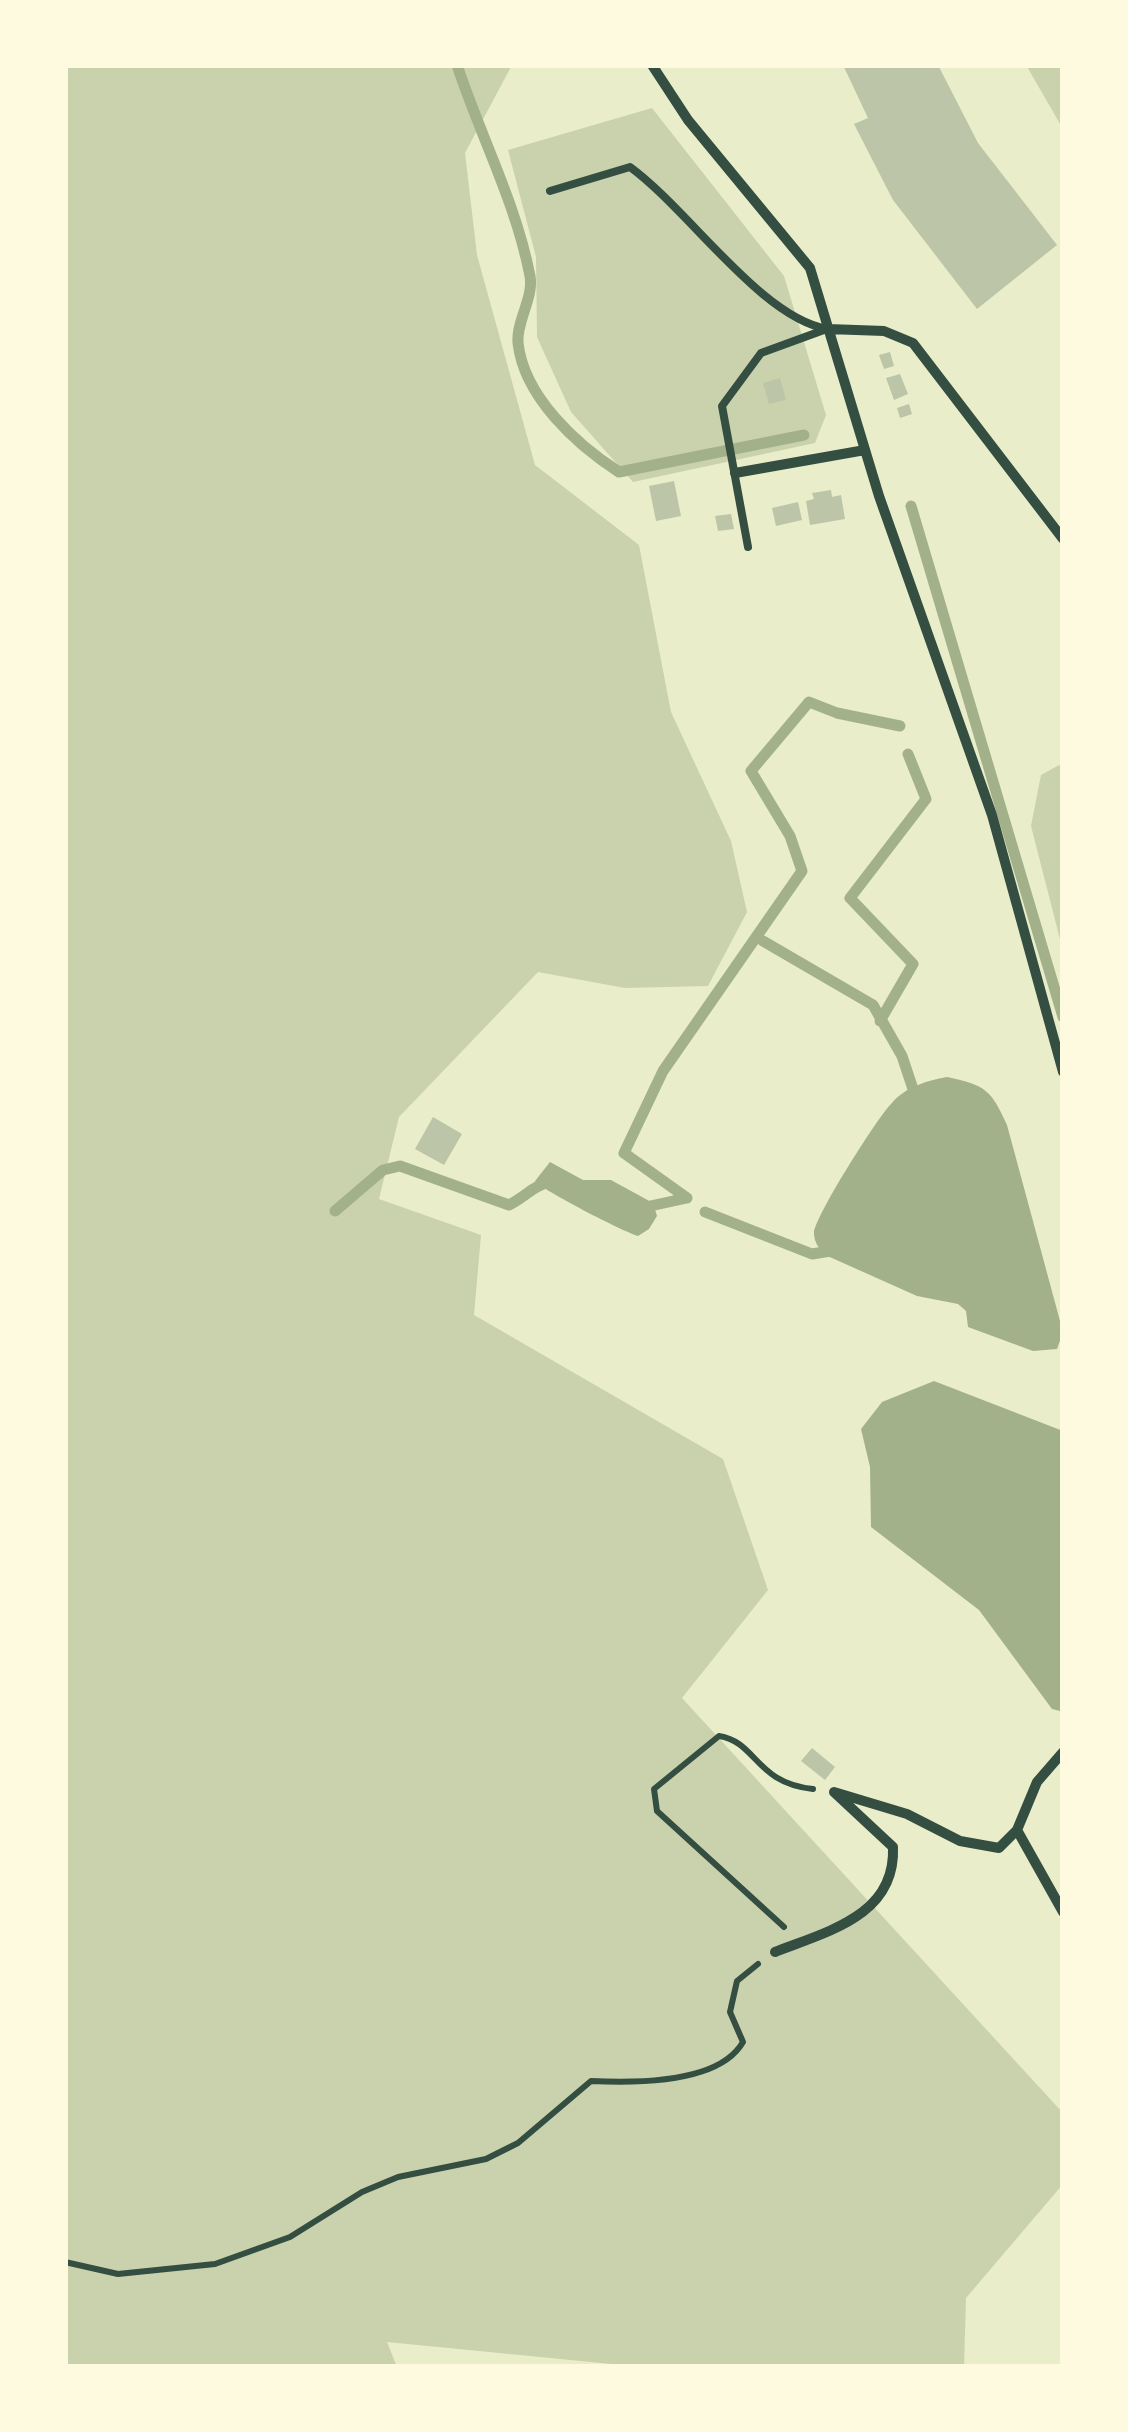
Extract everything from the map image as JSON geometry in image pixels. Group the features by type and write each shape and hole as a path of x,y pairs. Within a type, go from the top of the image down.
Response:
{"street":[{"path":"652,65 688,120 810,268 865,450 992,815 1063,1072"},
{"path":"828,328 884,330 914,343 1063,538"},
{"path":"734,468 865,450"},
{"path":"834,1792 907,1814 960,1841 999,1848 1018,1830 1037,1782 1063,1752"},
{"path":"775,1952 867,1910 894,1875 893,1847 834,1792"},
{"path":"1018,1830 1063,1912"}],"lane":[{"path":"550,191 630,167 658,187 776,306 805,325 828,328"},
{"path":"748,547 722,406 761,353 828,328"}],"path":[{"path":"800,1942 657,1811 654,1789 719,1736 734,1738 766,1774 788,1786 834,1792"},
{"path":"65,2262 118,2274 215,2264 290,2237 362,2192 398,2178 486,2159 518,2144 590,2081 651,2084 712,2065 737,2052 743,2042 730,2012 737,1981 775,1952"}],"shaded area":[{"path":"65,65 512,65 465,153 477,255 535,465 639,545 671,712 731,841 747,912 708,986 625,988 538,972 399,1117 379,1199 481,1235 474,1315 723,1459 768,1590 682,1698 1063,2113 1063,2184 966,2298 964,2367 642,2367 387,2342 397,2367 65,2367"},
{"path":"1026,65 1063,65 1063,129"},
{"path":"652,108 784,276 826,415 815,443 633,482 571,412 537,337 536,257 508,150"},
{"path":"1063,763 1063,951 1031,826 1041,775"},
{"path":"947,1077 986,1091 1007,1125 1063,1332 1057,1349 1033,1351 968,1327 966,1311 958,1304 917,1296 823,1254 816,1242 814,1233 824,1208 884,1113 909,1089"},
{"path":"550,1162 583,1180 611,1180 653,1203 657,1216 649,1229 638,1236 601,1219 535,1181"},
{"path":"934,1381 1063,1431 1060,1711 1052,1709 979,1610 871,1527 870,1467 861,1429 882,1402"}],"building":[{"path":"843,65 938,65 978,143 1057,245 977,309 893,200 854,124 868,118"},
{"path":"890,352 894,366 884,369 879,355"},
{"path":"900,374 908,394 894,400 886,378"},
{"path":"780,378 786,400 769,404 763,383"},
{"path":"909,404 912,414 900,418 897,408"},
{"path":"674,481 681,516 656,521 649,486"},
{"path":"831,490 832,497 841,495 845,519 810,525 806,501 814,499 812,493"},
{"path":"798,502 802,520 776,526 772,508"},
{"path":"731,514 734,529 718,531 715,516"},
{"path":"433,1117 462,1134 444,1165 415,1149"},
{"path":"812,1748 835,1767 825,1780 801,1761"}],"waterway":[{"path":"457,65 507,196 530,276 530,293 518,335 522,363 542,400 570,434 619,472 804,435"},
{"path":"911,506 1063,1017"},
{"path":"687,1198 624,1153 663,1071 802,871 790,836 751,771 809,702 837,713 900,726"},
{"path":"880,1021 913,964 850,898 926,799 908,754"},
{"path":"763,941 873,1005 902,1056 916,1098"},
{"path":"335,1211 383,1170 400,1166 509,1205 551,1182"},
{"path":"641,1208 687,1198"},
{"path":"705,1212 812,1254 837,1250"}]}
